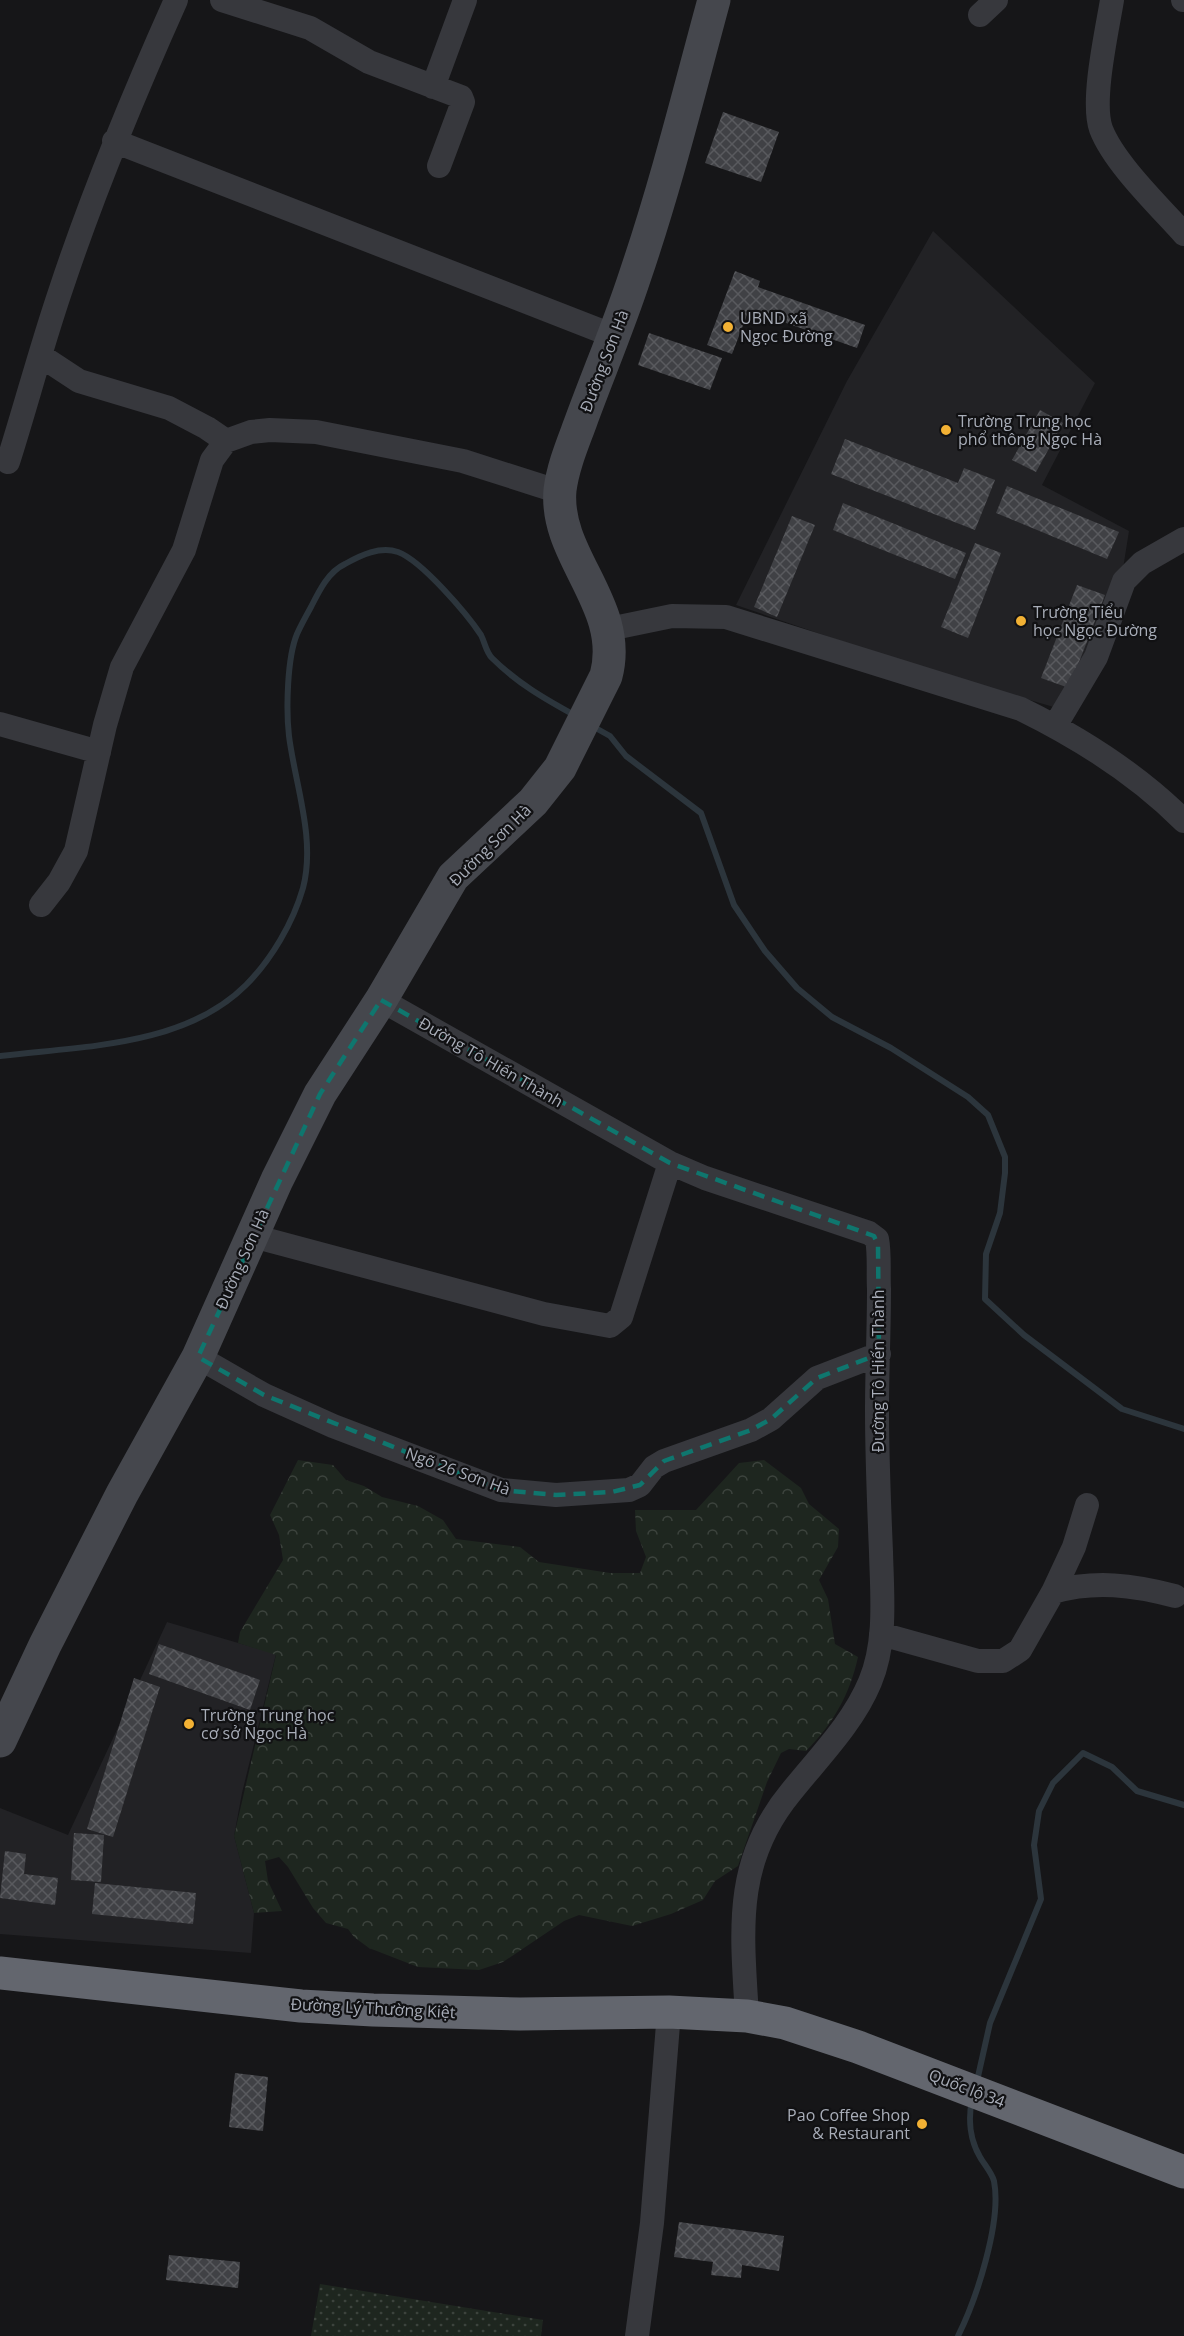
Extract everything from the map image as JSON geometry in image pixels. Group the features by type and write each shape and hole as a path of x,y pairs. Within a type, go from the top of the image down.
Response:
{"highway":[{"name":"Đường Lý Thường Kiệt","path":"0,1973 301,2006 520,2014 669,2012 747,2016"},
{"name":"Quốc lộ 34","path":"747,2016 821,2034 1184,2172"}],"street":[{"path":"8,462 59,294 114,141 176,0"},
{"path":"222,0 310,28 369,62 459,96 463,102 439,166"},
{"path":"434,87 465,0"},
{"name":"Đường Sơn Hà","path":"0,1741 45,1645 122,1494 198,1357 287,1159 320,1094 381,1000 453,877 533,802 571,751 606,676 610,660 609,629 568,537 562,515 560,492 571,448 614,336 651,224 714,0"},
{"path":"1112,0 1098,104 1101,127 1114,152 1184,234"},
{"path":"114,141 614,336"},
{"path":"41,356 79,381 169,408 226,441"},
{"path":"41,905 59,882 76,851 122,667 184,550 212,460 226,441 251,432 270,430 316,432 463,461 560,492"},
{"path":"1055,726 1096,657 1124,581 1142,562 1184,539"},
{"path":"609,629 672,616 726,617 1021,709 1055,726 1137,779 1184,821"},
{"path":"0,724 99,753"},
{"name":"Đường Tô Hiến Thành","path":"381,1000 670,1163 705,1178 869,1233 877,1239 879,1354 877,1461 881,1634 877,1662 863,1696 828,1750 774,1814 764,1833 747,1880 742,1905 747,2016"},
{"path":"253,1236 475,1297 544,1314 610,1326 621,1317 670,1163"},
{"name":"Ngõ 26 Sơn Hà","path":"198,1357 264,1395 323,1421 453,1472 501,1490 556,1495 612,1492 640,1485 654,1467 664,1461 751,1430 771,1419 817,1378 879,1354"},
{"path":"881,1634 978,1661 1003,1662 1020,1650 1053,1592 1074,1547 1086,1505"},
{"path":"1053,1592 1088,1584 1139,1587 1175,1596"},
{"path":"637,2336 652,2223 669,2012"}],"highlighted area":[{"path":"381,1000 670,1163 874,1236 878,1245 879,1354 817,1378 771,1419 751,1430 664,1461 640,1485 612,1492 556,1495 501,1490 264,1395 198,1357 320,1094"}],"shaded area":[{"name":"Trường Trung học phổ thông Ngọc Hà","path":"933,231 1095,383 1042,485 1129,531 1122,575 1064,710 920,668 736,605 847,381"},
{"name":"Trường Trung học cơ sở Ngọc Hà","path":"167,1622 276,1654 242,1793 234,1836 254,1913 251,1953 0,1934 0,1808 68,1835"}],"green space":[{"path":"298,1460 333,1465 346,1480 364,1486 382,1497 418,1506 443,1520 456,1539 520,1547 539,1562 610,1573 640,1573 646,1557 636,1531 635,1510 696,1510 739,1463 764,1460 801,1488 809,1504 839,1529 838,1547 819,1580 828,1599 835,1644 858,1657 855,1671 839,1708 816,1741 806,1751 789,1749 781,1753 767,1782 738,1866 715,1881 703,1900 671,1914 632,1926 579,1915 564,1921 503,1962 479,1970 418,1967 369,1948 354,1937 348,1929 326,1923 313,1908 288,1867 279,1857 265,1861 268,1881 282,1911 254,1913 234,1836 276,1655 238,1643 240,1632 283,1560 279,1535 270,1515"},
{"path":"320,2284 543,2320 541,2336 311,2336"}],"building":[{"path":"723,112 779,132 761,182 705,163"},
{"path":"735,271 760,281 758,287 865,325 857,348 749,310 732,354 707,345"},
{"path":"649,333 722,358 710,390 638,365"},
{"path":"1040,410 1063,423 1036,472 1012,460"},
{"path":"845,439 958,483 964,468 995,480 975,530 831,474"},
{"path":"1007,486 1119,532 1107,559 996,513"},
{"path":"843,503 966,553 955,579 833,530"},
{"path":"792,516 815,525 777,617 754,607"},
{"path":"975,543 1001,553 968,638 941,627"},
{"path":"1077,585 1105,595 1069,688 1041,678"},
{"path":"159,1644 260,1680 250,1710 149,1674"},
{"path":"134,1678 160,1687 113,1837 87,1829"},
{"path":"74,1833 104,1835 101,1882 71,1880"},
{"path":"5,1851 26,1854 24,1874 58,1878 55,1905 0,1898"},
{"path":"95,1883 196,1893 193,1924 92,1914"},
{"path":"235,2073 268,2077 263,2131 229,2127"},
{"path":"679,2222 784,2236 779,2271 742,2265 741,2278 711,2275 713,2262 674,2257"},
{"path":"169,2255 240,2262 238,2288 166,2280"}],"waterway":[{"path":"0,1056 130,1040 163,1032 193,1021 221,1005 246,985 272,953 299,901 306,869 306,831 288,725 291,656 297,634 317,595 339,567 371,552 384,550 398,552 408,557 431,577 466,614 481,635 492,658 521,683 576,716"},
{"path":"592,726 610,736 626,756 701,813 734,905 765,951 797,988 832,1017 891,1048 968,1097 988,1115 1005,1157 1005,1173 1000,1213 986,1254 985,1299 1024,1335 1122,1409 1184,1429"},
{"path":"977,2081 990,2023 1041,1899 1034,1845 1039,1811 1053,1783 1083,1753 1112,1767 1137,1791 1184,1805"},
{"path":"958,2336 986,2260 994,2217 994,2181 972,2137 970,2122 972,2100"}],"place":[{"name":"UBND xã Ngọc Đường","path":"728,327"},
{"name":"Trường Trung học phổ thông Ngọc Hà","path":"946,430"},
{"name":"Trường Tiểu học Ngọc Đường","path":"1021,621"},
{"name":"Trường Trung học cơ sở Ngọc Hà","path":"189,1724"},
{"name":"Pao Coffee Shop & Restaurant","path":"922,2124"}]}
